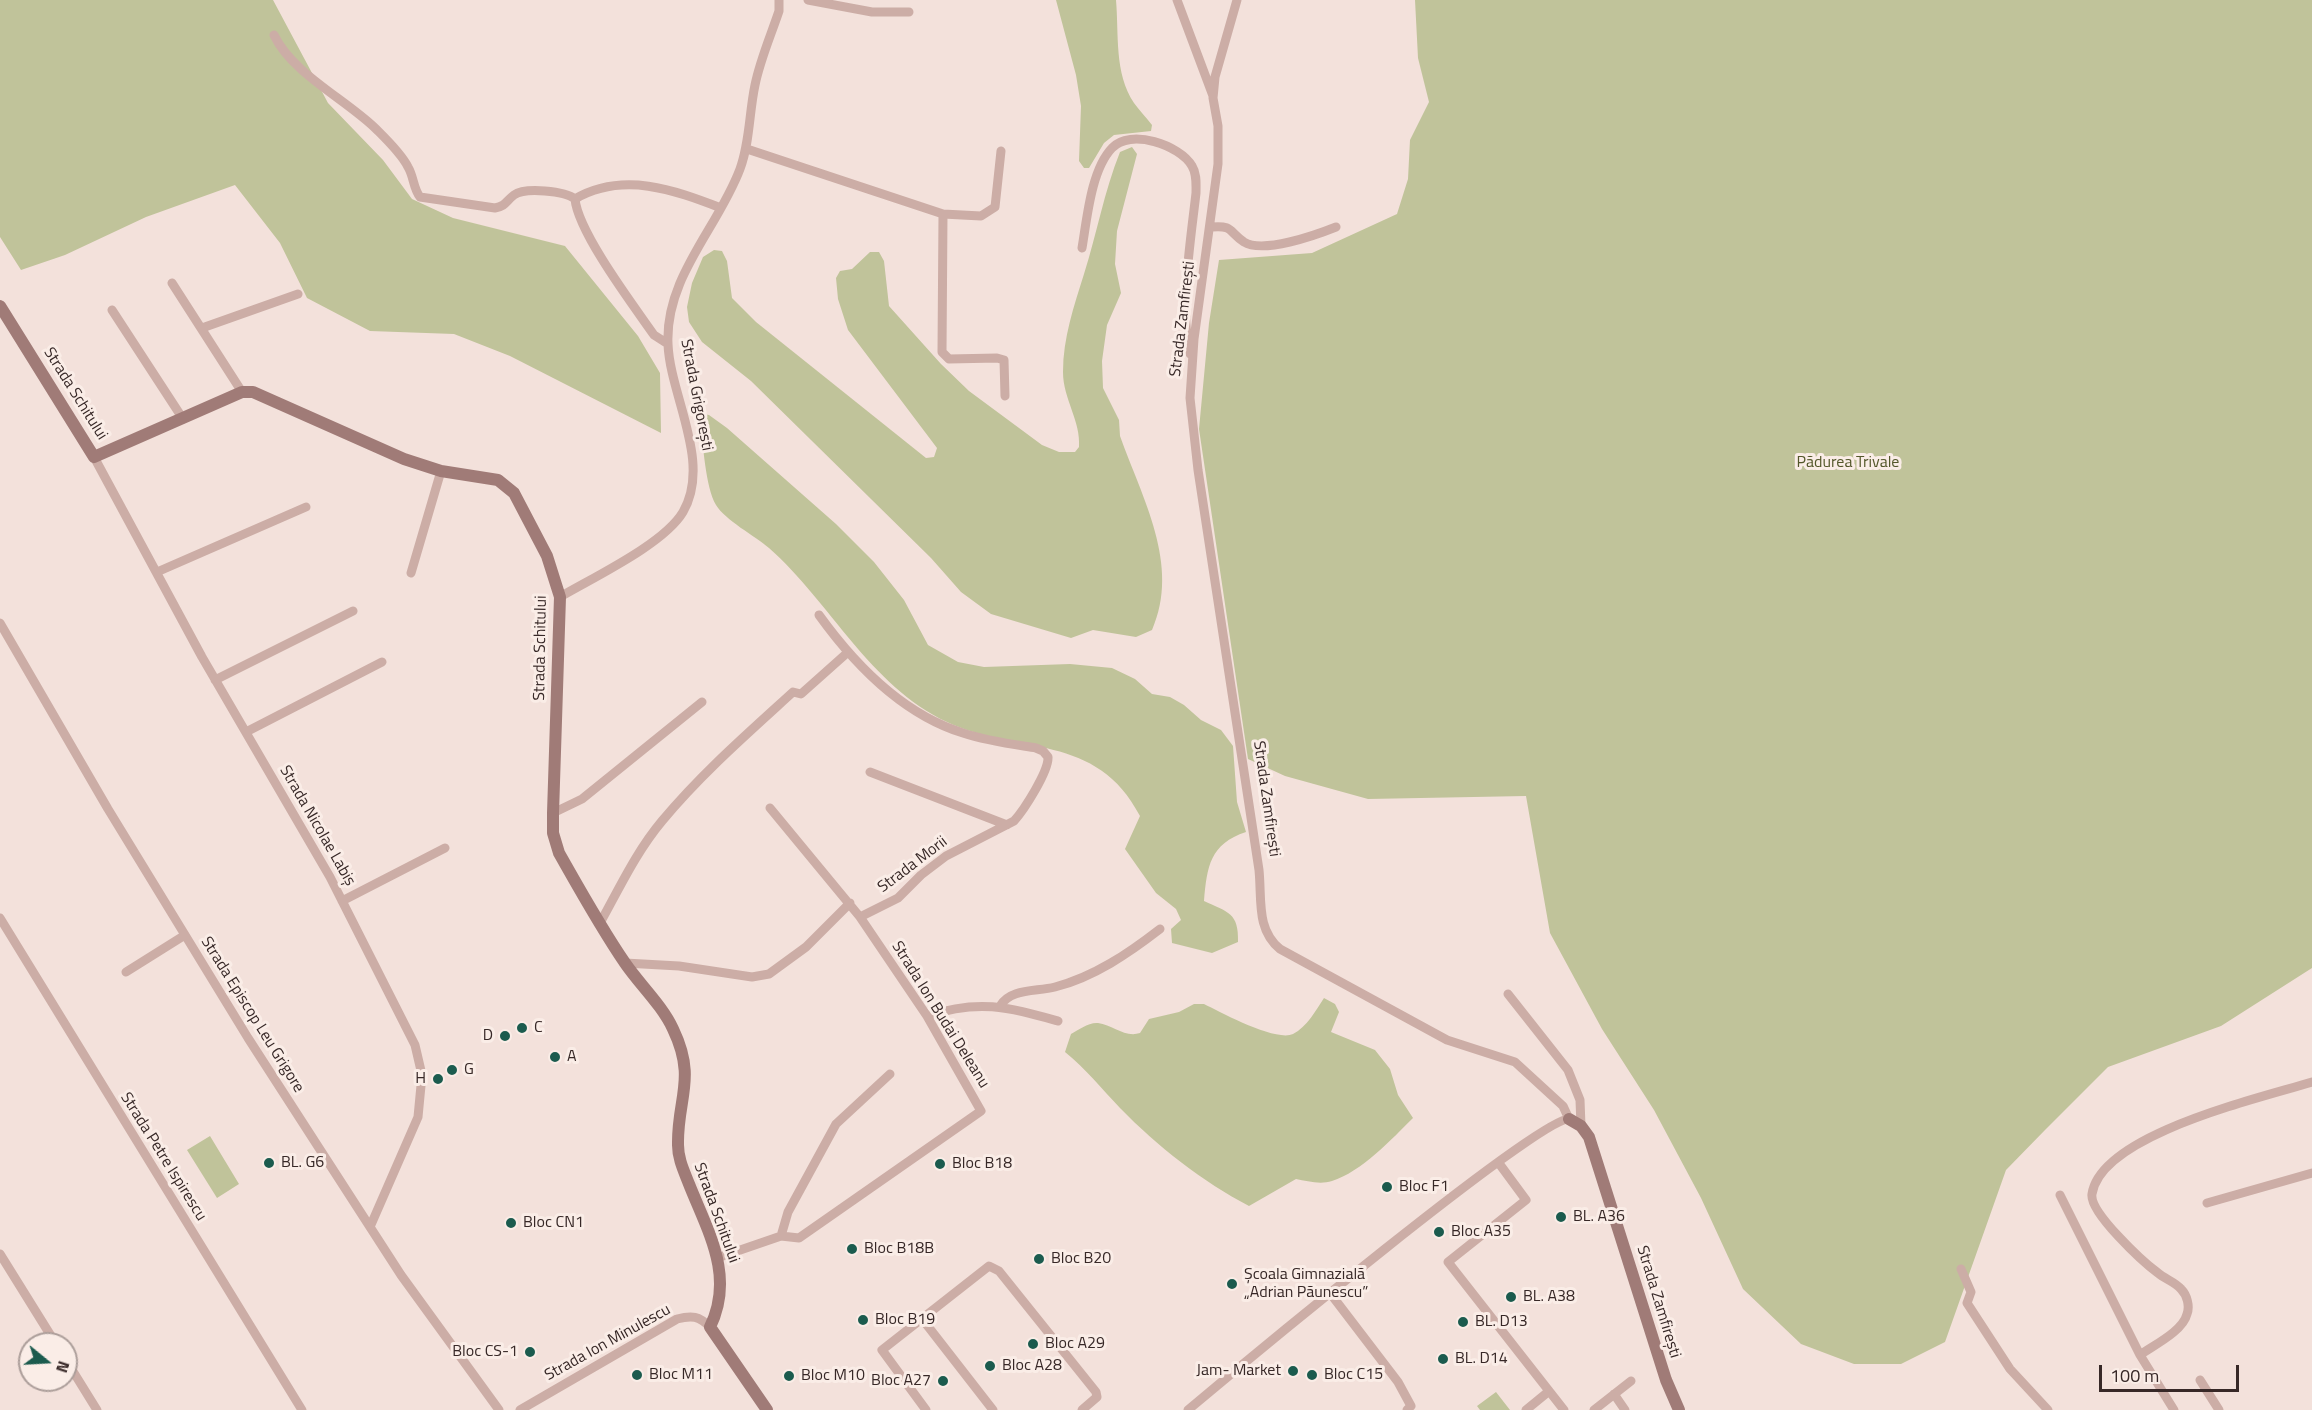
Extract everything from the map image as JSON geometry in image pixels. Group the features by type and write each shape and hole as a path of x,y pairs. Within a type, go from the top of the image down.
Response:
{"main road":[{"name":"Strada Schitului","path":"0,306 94,457 242,392 253,392 394,455 441,471 491,478 510,488 547,556 560,597 553,833 559,854 600,923 625,963 672,1026 681,1048 686,1068 685,1094 678,1136 680,1162 717,1258 722,1293 718,1311 710,1327"},
{"name":"Strada Zamfirești","path":"1569,1119 1581,1126 1589,1137 1666,1380 1678,1410"},
{"path":"710,1327 767,1410"}],"street":[{"name":"Strada Grigorești","path":"560,597 669,529 688,500 693,464 668,344 680,282 721,208 747,149 755,83 779,11 780,0"},
{"path":"808,0 872,12 909,12"},
{"path":"1178,0 1213,98"},
{"name":"Strada Zamfirești","path":"1237,0 1215,77 1213,98 1218,126 1218,164 1212,227 1192,359 1190,398 1198,470 1260,870 1263,928 1268,939 1300,960 1447,1040 1515,1062 1563,1106 1569,1119"},
{"path":"274,35 286,55 375,128 398,153 408,166 420,197 495,208 502,207 513,195 522,192 569,194 575,199 576,208 589,236 654,335 668,344"},
{"path":"1082,248 1093,187 1107,155 1120,140 1134,137 1152,141 1192,164 1196,175 1196,193 1187,304 1187,341 1192,359"},
{"path":"747,149 943,214 981,216 995,207 1001,152"},
{"path":"575,199 604,186 627,182 690,196 721,208"},
{"path":"943,214 942,352 949,359 997,358 1004,360 1005,396"},
{"path":"1212,227 1223,226 1233,230 1244,242 1254,245 1310,237 1336,227"},
{"path":"172,283 242,392"},
{"path":"202,328 298,294"},
{"path":"112,310 183,419"},
{"name":"Strada Nicolae Labiș","path":"94,457 215,680 342,901 415,1045 422,1075 418,1117 370,1227"},
{"path":"411,573 441,471"},
{"path":"157,572 306,507"},
{"path":"215,680 353,611"},
{"path":"600,923 625,875 654,831 694,784 793,692 801,694 847,653 819,615"},
{"name":"Strada Episcop Leu Grigore","path":"0,623 248,1038 370,1227 453,1348 499,1410"},
{"name":"Strada Morii","path":"847,653 886,689 941,725 989,741 1036,748 1048,757 1048,762 1022,813 1006,825 946,856 921,875 898,898 860,917"},
{"path":"246,732 382,662"},
{"path":"553,813 582,799 702,702"},
{"path":"870,772 1006,825"},
{"name":"Strada Ion Budai Deleanu","path":"717,1258 781,1236 799,1238 820,1226 981,1111 927,1016 860,917 770,808"},
{"path":"342,901 445,848"},
{"path":"625,963 679,966 752,977 769,974 806,947 850,903"},
{"name":"Strada Petre Ispirescu","path":"0,918 302,1410"},
{"path":"1000,1006 1005,998 1014,994 1054,988 1074,981 1128,953 1160,929"},
{"path":"126,972 185,935"},
{"path":"1508,994 1568,1070 1580,1100 1581,1126"},
{"path":"927,1016 956,1006 1000,1006 1058,1021"},
{"path":"781,1236 788,1212 836,1124 890,1074"},
{"path":"2140,1356 2184,1322 2188,1312 2188,1302 2181,1288 2157,1272 2094,1208 2091,1198 2095,1183 2121,1153 2173,1125 2312,1082"},
{"path":"1188,1410 1330,1293 1498,1162 1556,1122 1569,1119"},
{"path":"1498,1162 1526,1200 1448,1262 1564,1410"},
{"path":"2207,1203 2312,1173"},
{"path":"2060,1195 2140,1356 2174,1410"},
{"path":"0,1254 49,1332"},
{"path":"926,1410 882,1350 989,1266 999,1270 1096,1392 1097,1397 1082,1410"},
{"path":"1961,1269 1971,1292 1967,1303 2010,1369 2048,1410"},
{"path":"1330,1293 1398,1382 1411,1406 1407,1410"},
{"name":"Strada Ion Minulescu","path":"520,1410 677,1319 692,1315 702,1319 710,1327"},
{"path":"923,1320 993,1410"},
{"path":"78,1379 97,1410"},
{"path":"2200,1380 2219,1410"},
{"path":"1594,1410 1631,1381"},
{"path":"1526,1410 1548,1392"},
{"path":"1614,1394 1625,1410"}],"green space":[{"path":"0,0 273,0 328,103 383,160 412,199 453,218 565,246 638,336 660,373 661,433 510,356 454,334 370,331 307,298 280,243 235,185 146,217 65,255 21,270 0,237"},
{"path":"1056,0 1116,0 1120,66 1123,79 1134,103 1152,125 1151,131 1114,135 1104,143 1089,168 1084,168 1079,161 1081,106 1076,75"},
{"name":"Pădurea Trivale","path":"1415,0 2312,0 2312,968 2221,1026 2108,1067 2006,1170 1945,1342 1901,1364 1854,1364 1801,1344 1743,1289 1701,1198 1654,1110 1602,1029 1550,933 1526,796 1368,799 1285,776 1248,759 1199,429 1209,323 1219,260 1312,253 1397,214 1408,179 1410,140 1429,102 1418,58"},
{"path":"1132,147 1137,154 1117,231 1115,264 1121,293 1107,325 1102,361 1103,388 1119,420 1120,436 1155,532 1162,581 1160,606 1152,630 1136,637 1093,630 1071,638 991,614 961,592 931,558 751,381 702,342 689,322 687,307 692,283 703,257 714,250 722,251 727,261 732,298 756,322 926,458 934,457 937,448 848,330 838,299 836,278 840,271 852,269 870,252 879,252 884,261 889,306 941,364 969,391 1042,445 1059,452 1075,452 1079,447 1079,437 1063,372 1067,334 1114,167 1120,152"},
{"path":"702,414 709,415 727,428 836,524 874,562 904,600 928,645 958,662 984,667 1070,664 1112,668 1135,679 1152,694 1170,697 1184,705 1201,720 1221,730 1233,746 1237,802 1246,832 1225,843 1213,858 1209,867 1204,901 1226,911 1234,919 1238,942 1212,953 1172,943 1171,929 1181,920 1176,909 1156,893 1125,849 1140,816 1122,789 1102,771 1078,758 1054,750 974,732 947,722 920,706 895,687 852,642 791,570 769,548 720,511 709,487 699,421"},
{"path":"1324,998 1335,1004 1339,1012 1331,1032 1375,1050 1390,1069 1398,1095 1413,1118 1376,1154 1343,1177 1323,1183 1296,1179 1249,1206 1215,1186 1165,1149 1134,1122 1065,1052 1071,1034 1087,1025 1098,1023 1124,1033 1135,1034 1140,1033 1149,1019 1179,1012 1194,1004 1204,1004 1236,1020 1274,1034 1293,1034 1307,1023"},
{"path":"210,1136 239,1184 217,1198 187,1150"},
{"path":"1496,1392 1510,1410 1480,1410 1477,1406"}],"place":[{"name":"C","path":"522,1028"},
{"name":"D","path":"505,1036"},
{"name":"A","path":"555,1057"},
{"name":"G","path":"452,1070"},
{"name":"H","path":"438,1079"},
{"name":"BL. G6","path":"269,1163"},
{"name":"Bloc B18","path":"940,1164"},
{"name":"Bloc F1","path":"1387,1187"},
{"name":"BL. A36","path":"1561,1217"},
{"name":"Bloc CN1","path":"511,1223"},
{"name":"Bloc A35","path":"1439,1232"},
{"name":"Bloc B18B","path":"852,1249"},
{"name":"Bloc B20","path":"1039,1259"},
{"name":"Școala Gimnazială „Adrian Păunescu”","path":"1232,1284"},
{"name":"BL. A38","path":"1511,1297"},
{"name":"Bloc B19","path":"863,1320"},
{"name":"BL. D13","path":"1463,1322"},
{"name":"Bloc A29","path":"1033,1344"},
{"name":"Bloc CS-1","path":"530,1352"},
{"name":"BL. D14","path":"1443,1359"},
{"name":"Bloc A28","path":"990,1366"},
{"name":"Jam- Market","path":"1293,1371"},
{"name":"Bloc M11","path":"637,1375"},
{"name":"Bloc C15","path":"1312,1375"},
{"name":"Bloc M10","path":"789,1376"},
{"name":"Bloc A27","path":"943,1381"}]}
